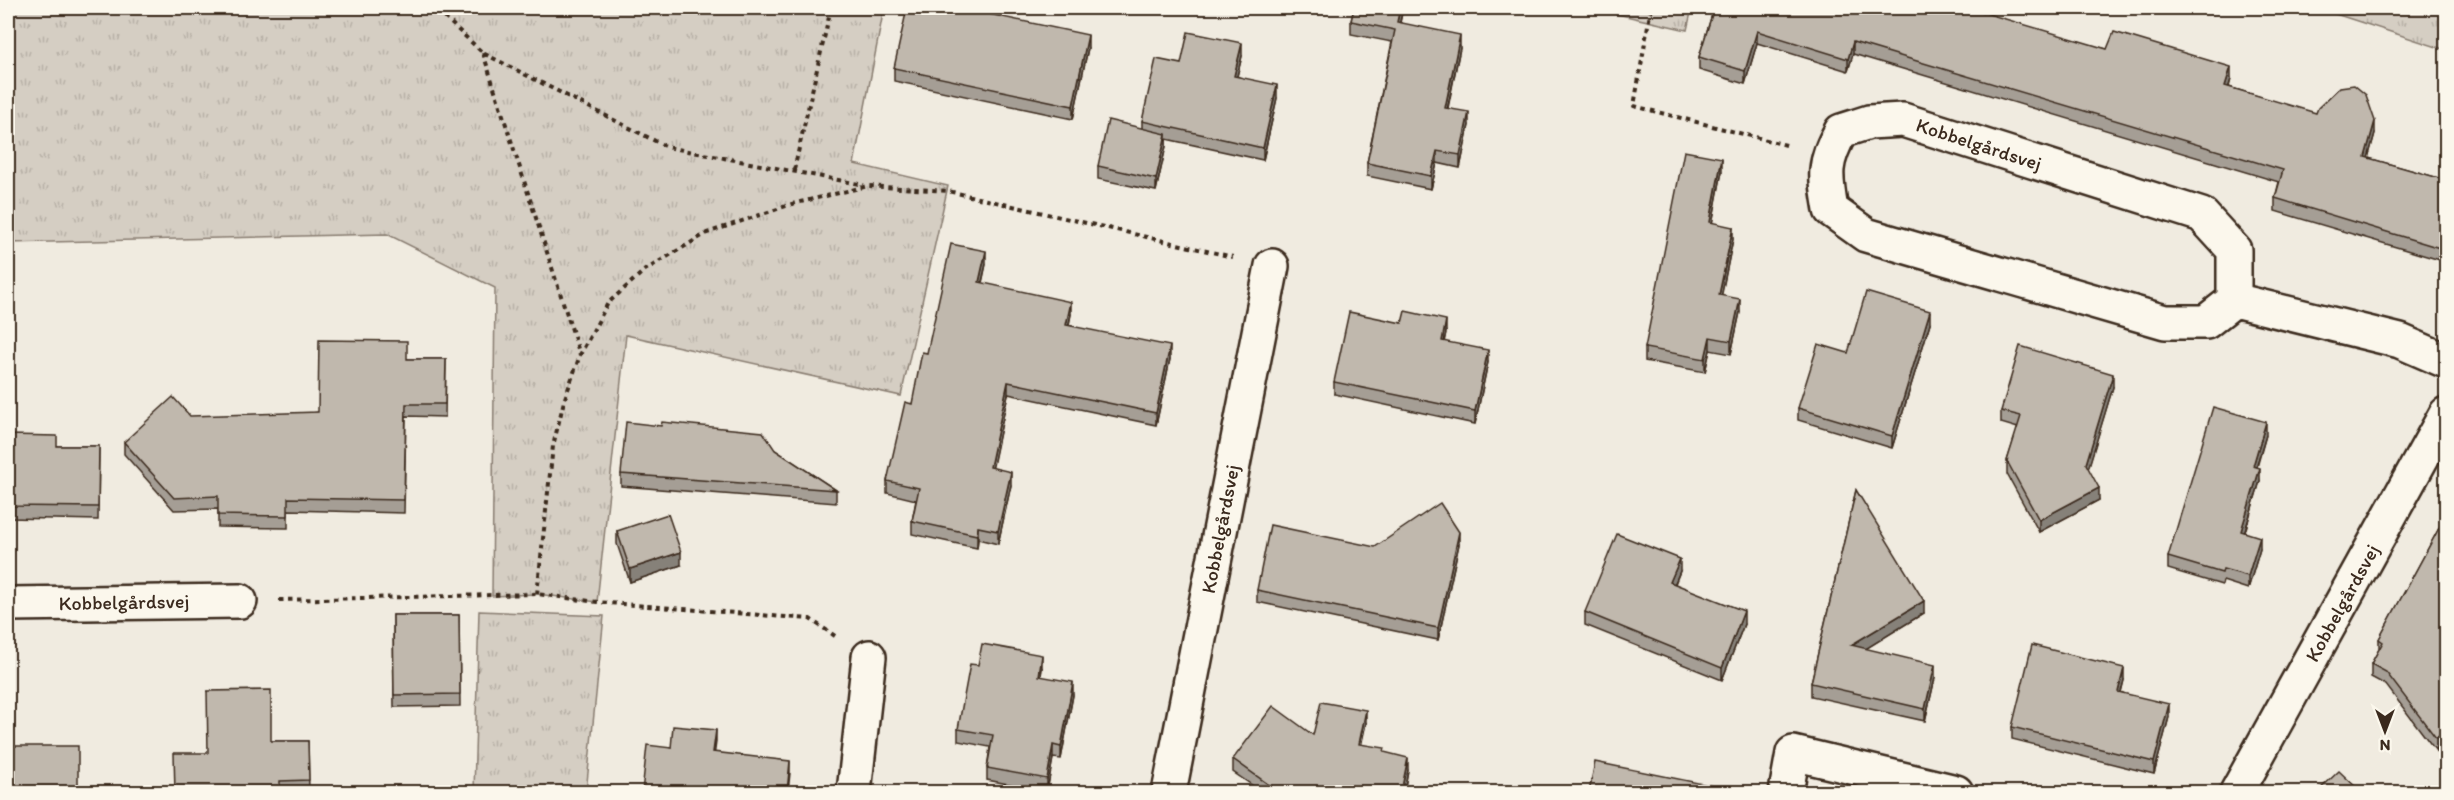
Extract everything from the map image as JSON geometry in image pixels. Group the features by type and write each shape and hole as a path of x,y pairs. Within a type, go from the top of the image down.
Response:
{"street":[{"name":"Kobbelgårdsvej","path":"1827,155 1841,131 1869,122 1903,120 2202,215 2234,250 2234,300"},
{"path":"1827,155 1827,183 1831,210 1866,235 2165,322 2206,322 2234,300 2400,341 2446,361"},
{"name":"Kobbelgårdsvej","path":"1169,792 1272,266"},
{"name":"Kobbelgårdsvej","path":"2237,792 2446,414"},
{"name":"Kobbelgårdsvej","path":"8,604 240,601"},
{"path":"854,792 869,657"},
{"path":"1786,792 1793,753 1907,787 1956,792"}],"path":[{"path":"794,170 831,8"},
{"path":"1651,8 1634,105 1827,155"},
{"path":"438,11 483,53 667,147 868,186 948,191 1272,266"},
{"path":"483,53 580,355"},
{"path":"537,594 553,446 564,400 580,355 608,303 645,270 707,233 792,204 868,186"},
{"path":"240,601 537,594 597,602 810,619 869,657"}],"green space":[{"path":"8,8 884,8 854,164 948,186 901,396 626,335 597,602 537,594 492,596 495,288 387,234 8,243"},
{"path":"1591,8 1692,8 1687,30"},
{"path":"2317,8 2446,8 2446,50"},
{"path":"479,611 604,616 586,792 474,792"}],"building":[{"path":"907,8 980,8 979,12 1088,35 1073,106 894,68"},
{"path":"1354,8 1400,8 1397,22 1460,35 1445,108 1469,112 1460,155 1437,151 1431,176 1367,163 1395,30 1351,21"},
{"path":"1714,8 1902,8 1918,13 1920,8 1968,8 2107,49 2114,32 2231,67 2225,86 2316,113 2318,108 2340,87 2354,85 2366,95 2375,121 2365,157 2446,180 2446,232 2440,248 2275,198 2283,170 1853,42 1848,59 1757,31 1745,71 1699,57"},
{"path":"1188,32 1242,43 1234,76 1277,85 1263,148 1142,121 1156,59 1181,64"},
{"path":"1108,120 1166,134 1156,179 1098,166"},
{"path":"1684,151 1722,158 1710,222 1733,227 1719,295 1740,299 1731,341 1710,337 1705,359 1645,348"},
{"path":"951,244 986,251 979,282 1071,302 1066,325 1170,346 1156,413 1008,382 990,467 1011,472 998,531 978,527 977,535 912,521 919,488 887,481 905,402 912,404 922,352 927,353"},
{"path":"1866,292 1930,311 1892,436 1798,408 1818,344 1848,353"},
{"path":"1405,311 1446,320 1442,341 1488,350 1475,411 1334,382 1349,312 1402,323"},
{"path":"319,340 407,341 407,359 446,359 445,404 406,404 404,500 288,498 288,516 218,515 218,496 174,498 124,442 173,397 190,416 318,412"},
{"path":"2020,346 2113,374 2086,464 2099,488 2039,520 2007,461 2021,416 2001,411"},
{"path":"2213,407 2266,422 2253,466 2260,468 2241,531 2260,537 2248,576 2223,569 2222,573 2168,557"},
{"path":"626,422 661,426 662,422 763,432 775,450 836,490 621,474"},
{"path":"8,435 57,436 57,446 99,446 98,507 9,506"},
{"path":"1856,490 1924,601 1851,645 1935,665 1925,709 1811,683"},
{"path":"1440,503 1459,532 1438,628 1257,590 1270,525 1375,547"},
{"path":"668,514 681,552 630,569 617,531"},
{"path":"2444,519 2446,520 2446,730 2436,738 2386,672 2371,664 2383,642 2379,639"},
{"path":"1617,534 1680,559 1670,582 1744,611 1722,668 1585,612"},
{"path":"393,615 459,615 460,694 394,695"},
{"path":"982,644 1042,655 1039,676 1073,682 1061,747 1053,745 1047,779 987,768 993,735 958,729 970,664 978,665"},
{"path":"2032,645 2124,668 2118,692 2169,704 2154,762 2012,727"},
{"path":"271,690 271,741 308,741 309,780 280,781 280,792 175,792 174,753 208,753 207,691"},
{"path":"1321,702 1366,710 1359,744 1385,748 1384,752 1408,758 1401,792 1279,792 1233,759 1273,706 1313,735"},
{"path":"673,726 716,730 713,752 790,761 787,792 642,792 647,745 671,748"},
{"path":"8,746 78,746 78,792 8,792"},
{"path":"1595,762 1713,786 1712,792 1589,792"},
{"path":"2339,771 2361,792 2317,792"}]}
